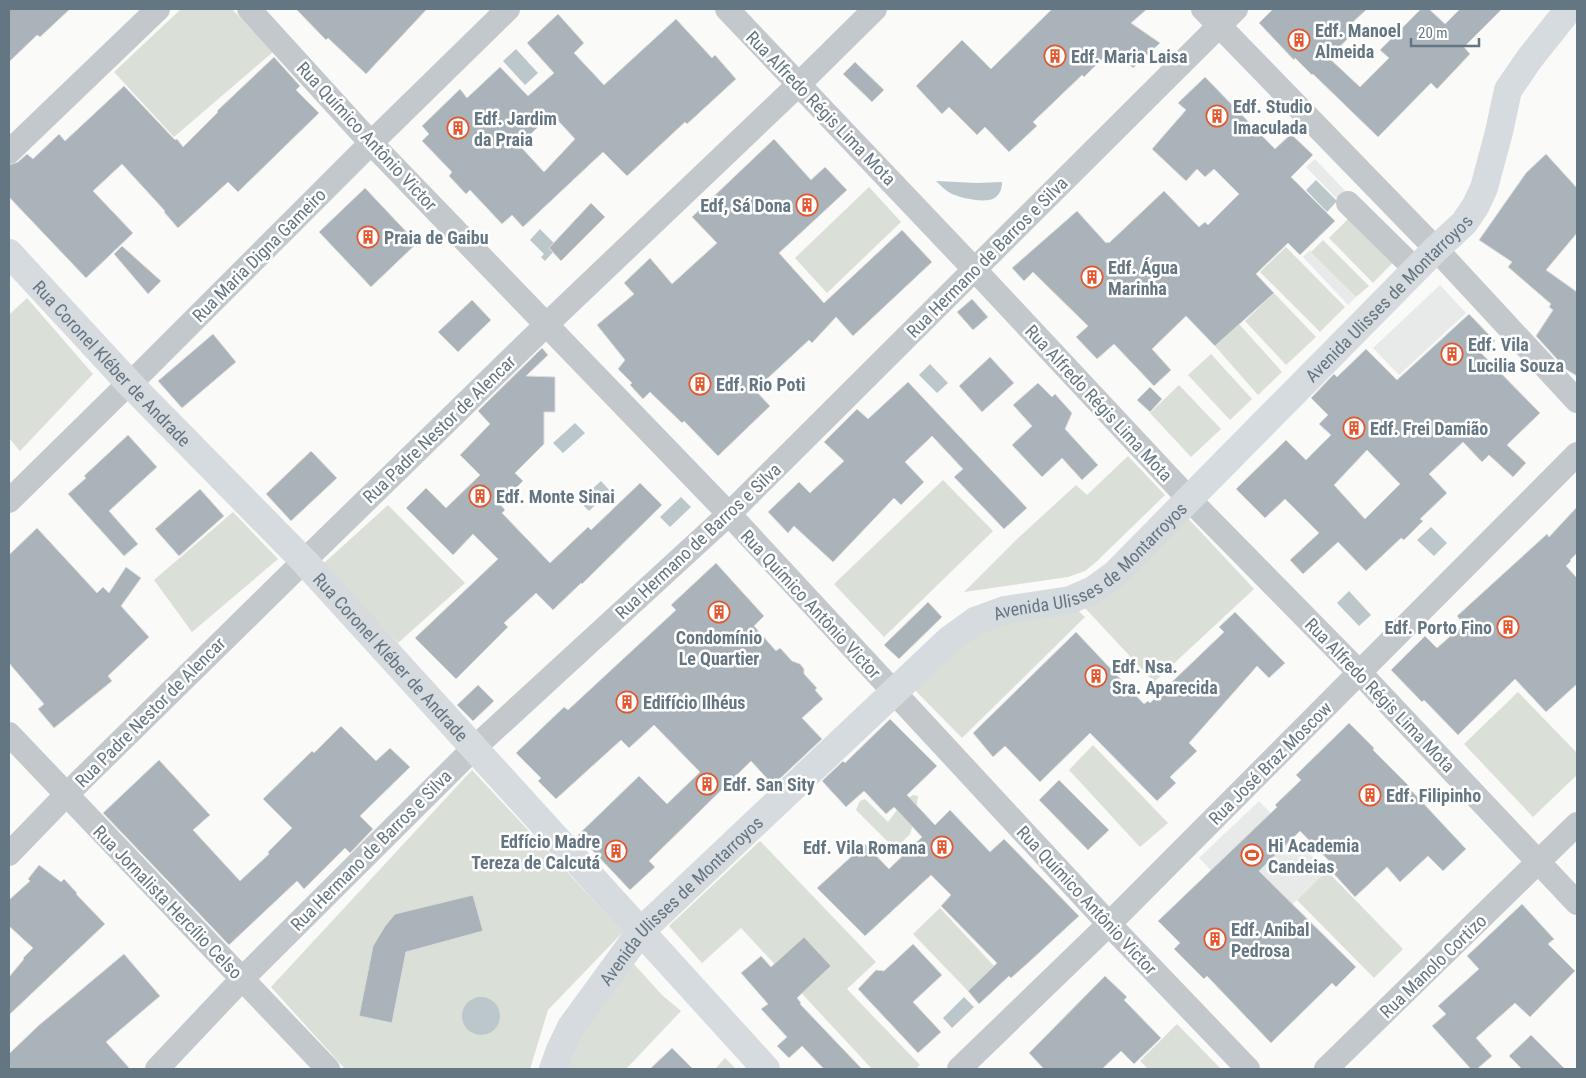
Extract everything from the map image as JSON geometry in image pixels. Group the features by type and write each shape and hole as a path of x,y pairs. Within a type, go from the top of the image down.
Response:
{"main road":[{"name":"Avenida Ulisses de Montarroyos","path":"553,1069 571,1028 641,931 950,639 975,621 1004,610 1070,600 1093,590 1115,574 1436,249 1464,223 1475,207 1484,188 1508,90 1530,58 1569,9"},
{"name":"Rua Coronel Kléber de Andrade","path":"9,253 129,383 304,561 766,1069"}],"street":[{"path":"9,152 158,9"},
{"name":"Rua Químico Antônio Victor","path":"249,9 371,143 728,514 1109,924 1248,1069"},
{"name":"Rua Maria Digna Gameiro","path":"9,501 139,375 508,9"},
{"name":"Rua Alfredo Régis Lima Mota","path":"727,9 1190,500 1360,673 1577,903"},
{"name":"Rua Padre Nestor de Alencar","path":"9,854 66,795 304,561 875,9"},
{"path":"1203,9 1436,249 1577,401"},
{"name":"Rua Hermano de Barros e Silva","path":"157,1069 242,979 473,749 728,514 1236,9"},
{"path":"1348,203 1416,270"},
{"name":"Rua José Braz Moscow","path":"959,1069 1109,924 1577,454"},
{"name":"Rua Jornalista Hercílio Celso","path":"9,734 328,1069"},
{"name":"Rua Manolo Cortizo","path":"1326,1069 1577,824"}],"shaded area":[{"path":"181,9 232,9 273,52 174,137 114,72"},
{"path":"516,49 538,73 525,85 503,61"},
{"path":"1315,159 1352,198 1344,206 1306,167"},
{"path":"1316,180 1337,201 1327,212 1306,190"},
{"path":"936,181 1002,182 1002,184 997,196 993,199 982,200 968,199 952,194"},
{"path":"869,187 901,222 827,293 795,258"},
{"path":"1362,205 1406,249 1373,283 1329,238"},
{"path":"540,229 554,243 549,249 553,252 545,261 541,257 544,254 530,240"},
{"path":"1323,240 1369,286 1356,297 1311,252"},
{"path":"1286,247 1345,307 1320,332 1260,272"},
{"path":"1310,250 1356,297 1348,305 1303,257"},
{"path":"1440,285 1466,313 1399,375 1373,348"},
{"path":"1274,293 1316,337 1286,365 1245,321"},
{"path":"27,298 93,374 20,451 9,438 9,315"},
{"path":"1239,324 1282,372 1258,395 1215,346"},
{"path":"1211,354 1252,399 1230,420 1188,375"},
{"path":"930,364 948,383 937,393 919,375"},
{"path":"1179,385 1221,429 1191,457 1150,413"},
{"path":"575,423 585,433 563,453 553,443"},
{"path":"1128,456 1165,495 1095,563 1085,571 1068,577 964,592 1015,541 1076,485 1087,495"},
{"path":"943,480 993,531 884,637 834,584"},
{"path":"601,481 610,491 589,511 579,501"},
{"path":"681,497 691,507 670,527 660,517"},
{"path":"388,505 465,583 398,643 323,564"},
{"path":"233,512 278,559 192,632 154,580"},
{"path":"1185,515 1254,589 1154,682 1085,608"},
{"path":"1431,527 1447,543 1434,556 1417,540"},
{"path":"1349,591 1371,615 1359,626 1337,603"},
{"path":"1072,605 1085,617 962,738 910,685 963,635"},
{"path":"1518,692 1577,753 1577,775 1533,817 1464,744"},
{"path":"1093,745 1168,823 1140,847 1069,770"},
{"path":"472,770 623,932 548,1010 530,1069 345,1069 271,987"},
{"path":"913,795 918,796 915,817 910,834 899,845 890,844 856,810 860,801 865,799 888,822 903,803"},
{"path":"1259,801 1327,871 1267,929 1199,858"},
{"path":"760,841 876,962 847,989 920,1065 916,1069 872,1069 741,928 702,963 669,926"},
{"path":"1327,871 1403,949 1374,978 1297,900"},
{"path":"940,908 994,966 968,991 913,934"},
{"path":"633,963 662,995 681,1011 626,1069 567,1069 581,1035"},
{"path":"481,997 495,1002 500,1016 495,1030 481,1035 467,1030 462,1016 467,1002"},
{"path":"964,997 974,1007 952,1028 943,1018"},
{"path":"1177,1024 1221,1069 1148,1069 1140,1061"},
{"path":"725,1058 736,1069 715,1069"}],"building":[{"path":"9,9 70,9 40,37 37,35 9,62"},
{"path":"296,9 427,9 366,74 328,38 326,40"},
{"path":"1052,9 1147,9 1131,23 1160,43 1133,68 1113,48 1084,77 1082,75 1033,122 1037,126 1009,152 985,127 977,135 949,107 942,114 916,86 962,40 991,69"},
{"path":"1273,9 1367,9 1353,22 1359,27 1329,58 1360,87 1389,58 1380,50 1421,9 1429,9 1445,24 1460,9 1502,9 1464,47 1470,54 1437,89 1431,83 1378,137 1313,74 1295,58 1294,60 1259,23"},
{"path":"558,14 584,43 574,53 604,85 676,19 712,58 715,55 736,79 687,124 685,122 627,176 603,152 523,227 512,215 502,224 470,190 466,194 449,176 452,172 422,141 429,134 422,126 460,89 467,98 500,67 528,96 554,73 527,43","holes":["552,114 575,139 544,172 519,145"]},
{"path":"274,57 300,86 296,90 319,113 238,192 228,182 178,228 122,164 93,191 133,233 86,278 9,197 9,165 18,162 27,154 33,159 59,134 65,141 124,86 183,147 217,111"},
{"path":"855,62 884,90 872,102 843,74"},
{"path":"1205,77 1275,149 1291,134 1313,155 1291,177 1335,221 1300,255 1288,243 1256,274 1274,293 1215,346 1186,316 1152,349 1171,370 1154,386 1114,344 1097,359 1076,337 1088,326 1033,272 1024,281 1012,268 1077,211 1106,243 1109,243 1164,191 1199,227 1205,222 1208,225 1239,194 1214,169 1205,177 1197,169 1186,181 1152,149 1186,110 1178,103"},
{"path":"774,139 811,180 825,167 847,190 779,253 824,303 902,230 932,262 853,336 836,317 812,343 809,340 755,390 770,406 718,456 684,421 682,423 650,392 643,399 630,385 632,383 618,369 625,360 597,325 634,294 624,283 650,258 672,284 717,243 692,217"},
{"path":"1546,154 1577,188 1577,233 1546,270 1577,292 1577,376 1567,370 1536,336 1553,310 1549,307 1551,304 1508,267 1512,262 1479,240 1526,173"},
{"name":"Praia de Gaibu","path":"365,188 417,243 371,287 319,232"},
{"path":"591,203 605,217 561,261 549,248"},
{"path":"122,246 161,281 148,294 114,254"},
{"path":"972,299 988,317 973,330 957,312"},
{"path":"472,300 491,320 458,352 438,332"},
{"path":"1469,314 1495,341 1481,353 1540,413 1507,445 1526,463 1513,477 1489,455 1482,462 1463,442 1429,474 1447,493 1420,519 1423,521 1404,540 1401,538 1366,571 1338,542 1303,574 1290,560 1319,533 1285,499 1265,518 1236,489 1286,440 1306,460 1331,435 1319,424 1328,415 1311,398 1334,374 1337,377 1366,349 1397,380","holes":["1367,450 1400,484 1365,519 1334,485"]},
{"path":"213,334 236,362 182,408 158,381"},
{"path":"542,348 548,355 526,376 555,377 555,412 544,412 544,444 515,473 523,481 500,504 505,510 502,513 550,563 588,527 591,530 640,483 662,505 553,610 536,593 504,623 508,627 456,679 415,638 498,559 473,534 453,555 406,508 426,488 446,508 480,475 460,455 490,424 478,411"},
{"path":"990,357 1014,383 982,412 959,386"},
{"path":"908,382 1027,508 1004,529 954,477 963,469 932,436 905,462 924,482 901,505 894,498 833,562 794,526 788,533 768,512 799,482 810,493 844,461 824,442 857,409 868,419"},
{"path":"1038,383 1052,397 1055,394 1072,413 1065,429 1098,465 1082,480 1062,458 1042,477 1012,445 1032,426 1013,405"},
{"path":"1150,387 1162,399 1150,412 1137,400"},
{"path":"128,435 157,467 109,511 138,544 124,556 68,494 86,478 84,476"},
{"path":"311,451 337,478 291,521 266,494"},
{"path":"200,489 224,516 179,556 155,529"},
{"path":"1577,507 1577,553 1566,566 1577,578 1577,684 1546,712 1515,679 1458,735 1391,670 1425,636 1437,648 1464,624 1457,616 1547,534 1549,537"},
{"path":"37,528 97,593 103,587 109,593 126,567 141,578 121,606 149,637 108,676 112,681 54,728 38,709 44,704 9,663 9,555"},
{"path":"716,563 764,616 754,626 776,651 780,648 792,661 800,664 804,669 804,674 817,688 815,690 823,699 802,718 822,739 773,785 751,761 649,861 655,867 630,890 578,835 639,776 667,804 700,772 654,725 629,748 621,740 556,799 538,781 541,778 516,753 564,707 568,710 676,610 671,605"},
{"path":"928,602 942,617 899,659 884,645"},
{"path":"1235,612 1285,663 1269,678 1257,666 1189,743 1197,751 1170,777 1176,783 1157,801 1090,733 1040,782 1005,746 993,757 973,733 1076,632 1144,704 1148,701 1150,703 1224,632 1219,627"},
{"path":"478,685 494,701 473,721 457,705"},
{"path":"890,719 937,766 907,795 935,825 950,810 990,852 1004,839 1079,916 1011,978 1009,976 979,1004 968,991 997,963 941,906 951,895 931,875 865,936 817,888 865,844 889,869 922,837 894,807 886,814 864,791 846,807 822,781 843,761 845,763"},
{"path":"1349,723 1466,849 1443,871 1428,856 1400,882 1387,867 1355,897 1334,874 1338,870 1300,831 1259,871 1356,967 1336,987 1332,983 1271,1043 1207,976 1204,979 1174,949 1180,943 1158,921 1277,807 1275,805 1301,780 1296,775"},
{"path":"341,726 376,761 390,748 410,767 360,816 373,829 350,853 345,848 304,889 297,881 229,945 103,813 159,760 210,815 193,830 240,881 269,854 268,852 292,828 263,799 312,751 314,753"},
{"path":"1059,780 1109,830 1088,850 1039,800"},
{"path":"39,865 61,882 64,879 105,924 9,1015 9,977 33,948 9,926 9,900 30,881 28,879"},
{"path":"473,895 483,931 406,952 392,1023 359,1016 373,946 395,914"},
{"path":"1522,904 1554,939 1548,944 1575,971 1530,1017 1515,1003 1476,1038 1492,1056 1477,1069 1471,1069 1432,1026 1446,1014 1438,1006 1479,969 1467,956"},
{"path":"804,937 831,966 797,998 800,1004 862,1069 824,1069 802,1046 789,1058 777,1046 787,1037 761,1009 768,1004 741,973 761,956 771,967"},
{"path":"913,944 942,975 913,1002 941,1032 918,1053 858,989 876,970 884,971"},
{"path":"124,954 160,996 106,1042 130,1069 9,1069 9,1054 38,1026"},
{"path":"1105,976 1127,997 1124,1000 1161,1038 1134,1064 1121,1051 1102,1069 1044,1069 1029,1053"},
{"path":"1531,1035 1565,1069 1522,1069 1509,1056"},
{"path":"672,1048 693,1069 650,1069"}],"place":[{"name":"Edf. Manoel Almeida","path":"1299,40"},
{"name":"Edf. Maria Laisa","path":"1055,56"},
{"name":"Edf. Studio Imaculada","path":"1217,116"},
{"name":"Edf. Jardim da Praia","path":"458,128"},
{"name":"Edf, Sá Dona","path":"807,205"},
{"name":"Praia de Gaibu","path":"368,237"},
{"name":"Edf. Água Marinha","path":"1092,277"},
{"name":"Edf. Vila Lucilia Souza","path":"1452,354"},
{"name":"Edf. Rio Poti","path":"700,384"},
{"name":"Edf. Frei Damião","path":"1354,428"},
{"name":"Edf. Monte Sinai","path":"480,496"},
{"name":"Condomínio Le Quartier","path":"719,612"},
{"name":"Edf. Porto Fino","path":"1508,627"},
{"name":"Edf. Nsa. Sra. Aparecida","path":"1096,676"},
{"name":"Edifício Ilhéus","path":"627,702"},
{"name":"Edf. San Sity","path":"707,784"},
{"name":"Edf. Filipinho","path":"1370,795"},
{"name":"Edf. Vila Romana","path":"942,847"},
{"name":"Edfício Madre Tereza de Calcutá","path":"616,851"},
{"name":"Hi Academia Candeias","path":"1252,855"},
{"name":"Edf. Anibal Pedrosa","path":"1215,939"}]}
